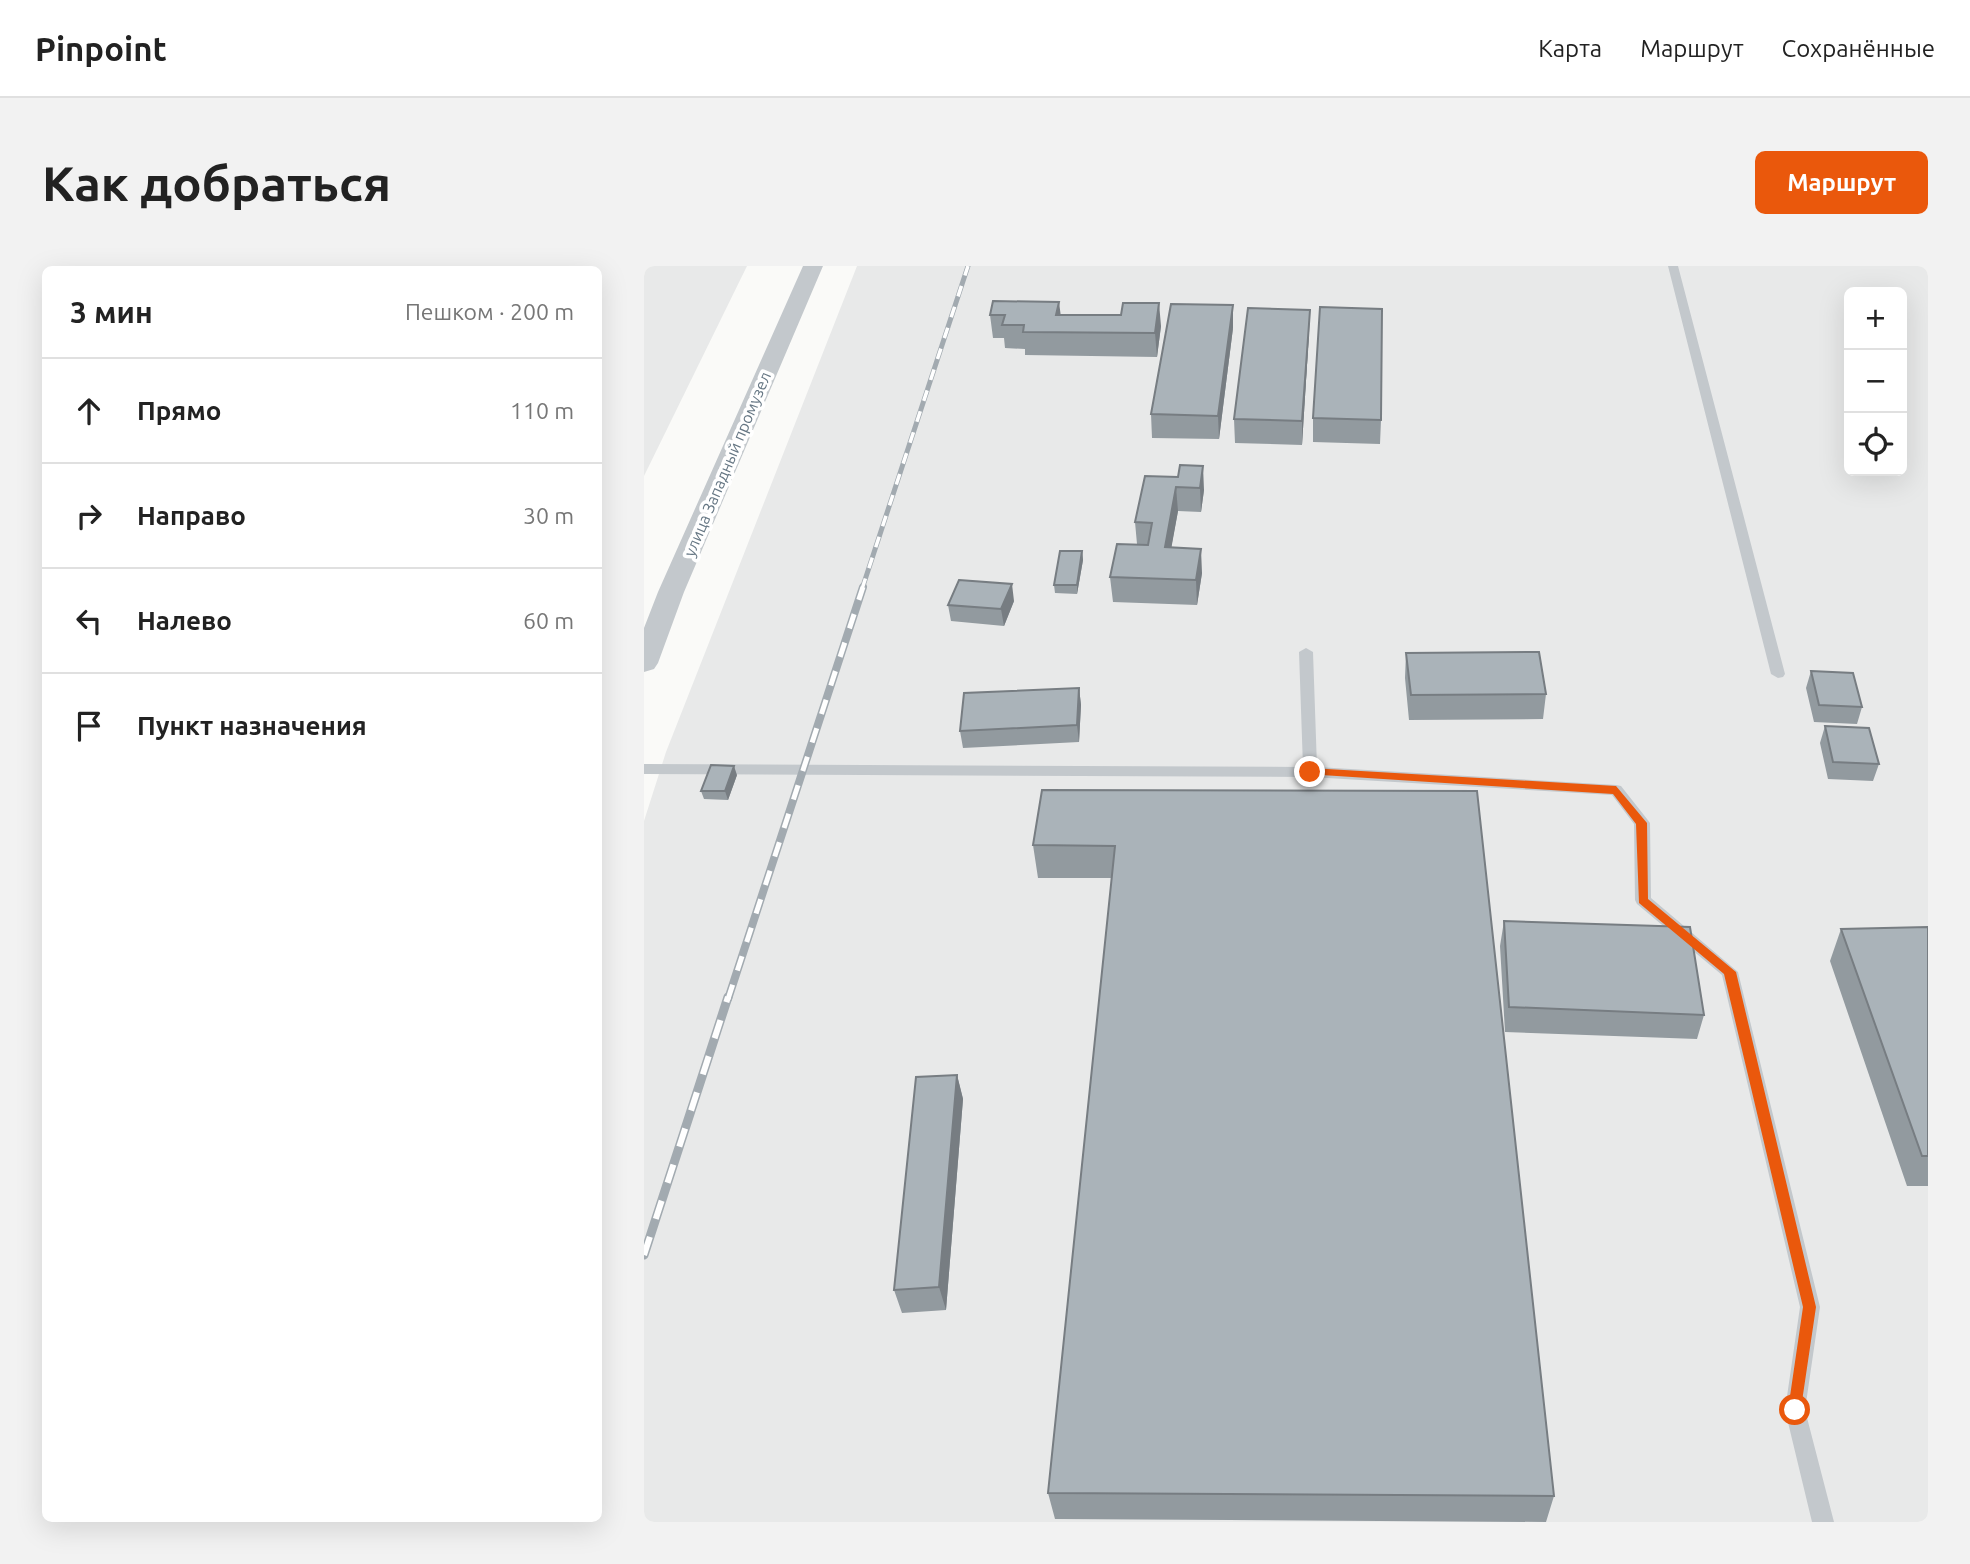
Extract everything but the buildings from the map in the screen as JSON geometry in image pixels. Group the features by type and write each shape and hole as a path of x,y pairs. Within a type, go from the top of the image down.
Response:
{"street":[{"name":"улица Западный промузел","path":"644,663 671,592 813,266"}],"lane":[{"path":"1673,266 1778,674"},
{"path":"1306,652 1310,772"},
{"path":"644,769 1310,772 1616,790 1642,823 1643,900 1730,972 1810,1307 1795,1410 1823,1522"}],"shaded area":[{"path":"644,266 747,266 644,476"},
{"path":"857,266 1928,266 1928,1522 644,1522 644,821 666,752"}],"railway":[{"path":"862,589 968,266"},
{"path":"728,999 863,587"},
{"path":"644,1255 728,997"}],"route":[{"path":"1310,772 1616,790 1642,823 1643,900 1730,972 1810,1307 1795,1410"}]}
